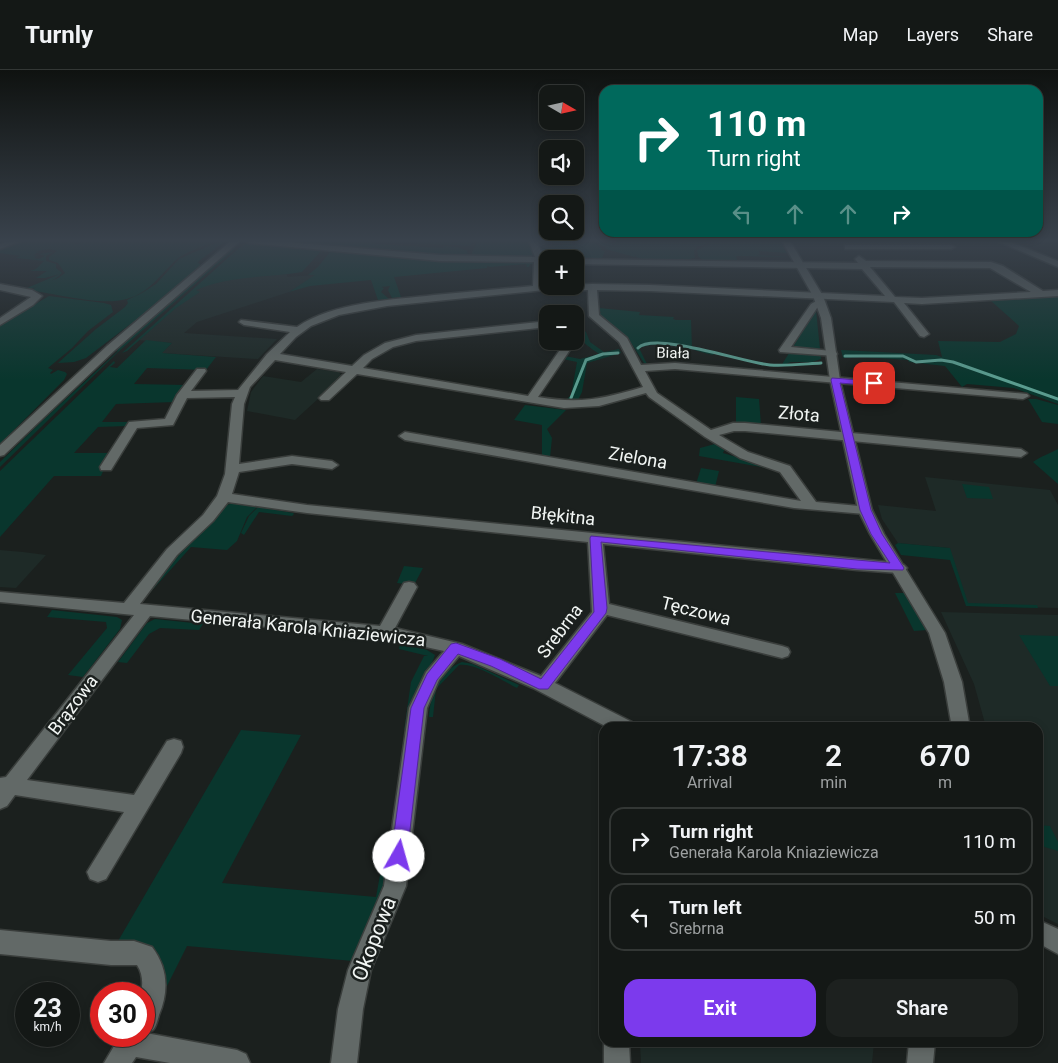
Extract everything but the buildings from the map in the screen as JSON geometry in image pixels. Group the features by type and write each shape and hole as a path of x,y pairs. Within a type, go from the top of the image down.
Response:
{"street":[{"path":"0,452 111,348 182,287"},
{"path":"183,394 241,393 247,383 271,356 299,330 329,315 367,305 534,287"},
{"path":"592,287 594,316 623,340 638,368"},
{"path":"598,287 819,299 938,301 1058,293"},
{"path":"812,287 828,324 835,380 865,510 877,534 930,620 940,642 956,694 960,722"},
{"path":"884,287 924,334"},
{"path":"1030,287 1040,294"},
{"path":"0,288 37,294 36,299 0,322"},
{"path":"819,299 784,350 832,354"},
{"path":"244,322 299,330"},
{"path":"325,398 375,352 404,340 539,325"},
{"path":"531,400 565,350"},
{"path":"271,356 564,405 584,405 610,401 649,389 655,396 709,434 744,455 785,469 813,507"},
{"name":"Biała","path":"649,389 638,368 675,366 1024,396"},
{"path":"106,467 133,426 169,422 183,394 201,371"},
{"name":"Brązowa","path":"4,790 137,610 172,552 208,518 224,497 233,469 238,404 241,393"},
{"name":"Złota","path":"709,434 742,427 1021,453"},
{"name":"Zielona","path":"404,436 813,507 865,510"},
{"path":"233,469 292,460 332,465"},
{"name":"Błękitna","path":"224,497 306,509 899,568"},
{"name":"Srebrna","path":"544,685 599,615 601,608 595,538"},
{"path":"385,632 409,587"},
{"name":"Generała Karola Kniaziewicza","path":"0,597 385,632 421,638 495,662 615,722"},
{"name":"Tęczowa","path":"601,608 782,652"},
{"name":"Okopowa","path":"344,1063 358,974 367,948 390,903 395,886 418,708 432,678 456,648"},
{"path":"98,872 174,747"},
{"path":"4,790 138,805"},
{"path":"1043,934 1058,942"},
{"path":"0,942 144,955 153,972 154,982"},
{"path":"128,1047 237,1063"},
{"path":"616,1047 617,1063"},
{"path":"920,1063 922,1047"}],"shaded area":[{"path":"197,287 297,287 289,292 197,322 184,333 277,339 258,359 161,353 172,343 138,340"},
{"path":"317,369 339,372 342,377 295,420 247,411 251,392 263,376 301,382"},
{"path":"925,477 1050,490 1058,505 1058,608 968,606 949,548 898,543 882,519 878,505 936,511"},
{"path":"0,550 46,555 16,588 0,587"},
{"path":"941,612 1058,615 1058,924 1043,916 1043,722 985,722 974,684"},
{"path":"640,1047 874,1047 872,1063 641,1063"}],"green space":[{"path":"12,287 19,287 36,287 26,289"},
{"path":"36,287 149,287 131,298 112,301 89,300 30,290"},
{"path":"151,287 175,287 86,358 74,362 58,363 96,329 125,307 128,303 127,300"},
{"path":"188,287 191,287 118,352 0,467 0,462 117,352 119,347"},
{"path":"195,287 203,287 196,290 200,292 176,308 127,351 122,353"},
{"path":"296,287 305,287 289,292"},
{"path":"374,287 384,288 381,292 389,299 378,300"},
{"path":"389,287 398,287 401,297 392,298 388,290"},
{"path":"1058,295 1058,404 1014,388 967,384 962,387 945,366 909,362 908,360 863,357 843,358 841,350 936,355 942,357 938,341 1000,342 1016,334 1019,326 990,300"},
{"path":"49,296 104,303 111,305 113,312 88,331 72,348 48,368 53,370 51,374 58,370 65,372 67,374 64,380 0,444 0,325"},
{"path":"599,308 640,312 639,315 674,317 673,319 676,320 691,320 692,348 715,353 713,355 667,345 648,345 639,348 647,364 644,363 628,338 601,316 599,313 602,312 599,312"},
{"path":"816,310 821,359 812,362 791,362 781,366"},
{"path":"584,330 590,342 604,352 619,349 621,353 587,363 582,392 578,400 567,399 571,395 577,362 563,359 565,356 580,359 599,354 584,342"},
{"path":"146,340 172,343 162,353 216,357 206,370 147,368 134,384 186,385 175,402 116,404 102,422 133,422 127,426 98,427 74,453 111,453 101,476 54,476 0,537 0,471 114,361 115,363 110,367 117,368"},
{"path":"736,397 759,399 761,425 736,423"},
{"path":"1028,399 1036,399 1058,405 1058,424 1042,422"},
{"path":"525,405 566,410 547,429 552,438 550,458 542,457 542,425 514,420"},
{"path":"715,444 725,448 723,453 783,471 699,456 700,448"},
{"path":"1058,449 1058,484 1033,462"},
{"path":"701,468 719,471 715,487 696,484"},
{"path":"962,484 989,487 993,499 967,498"},
{"path":"234,503 257,507 247,517 237,541 227,550 191,547 146,597 181,552 212,523 227,505"},
{"path":"258,507 294,514 292,516 259,512 244,535 241,533 249,516"},
{"path":"898,543 950,548 968,603 1037,605 1038,608 966,606 950,560 901,555 895,545"},
{"path":"404,566 423,568 414,585 397,583"},
{"path":"895,593 907,593 927,630 914,631"},
{"path":"52,610 117,617 122,620 120,629 83,677 68,675 107,628 106,622 47,617"},
{"path":"155,619 203,624 199,630 160,628 149,634 127,663 118,662 147,623"},
{"path":"1019,635 1058,636 1058,686 1050,686"},
{"path":"400,643 427,650 435,655 432,663 435,665 408,729 404,730 411,682 424,656 428,656 399,649"},
{"path":"462,662 473,664 519,685 517,688 480,669 459,665 436,689 433,717 429,717 431,700 434,692 442,677 454,666"},
{"path":"241,730 301,735 222,883 376,897 380,875 388,875 384,893 353,961 187,946 155,1010 162,964 152,947 114,948"},
{"path":"1043,825 1050,826 1058,842 1058,851 1043,846"}],"waterway":[{"path":"638,348 648,344 662,343 701,349 770,365 821,363"},
{"path":"571,398 586,360 603,354 618,353"},
{"path":"845,356 903,356 916,362 941,360 953,362 1058,399"}],"route":[{"path":"399,856 419,702 432,678 456,648 495,662 544,685 600,613 595,538 899,568 877,534 865,510 835,380 874,383"}]}
